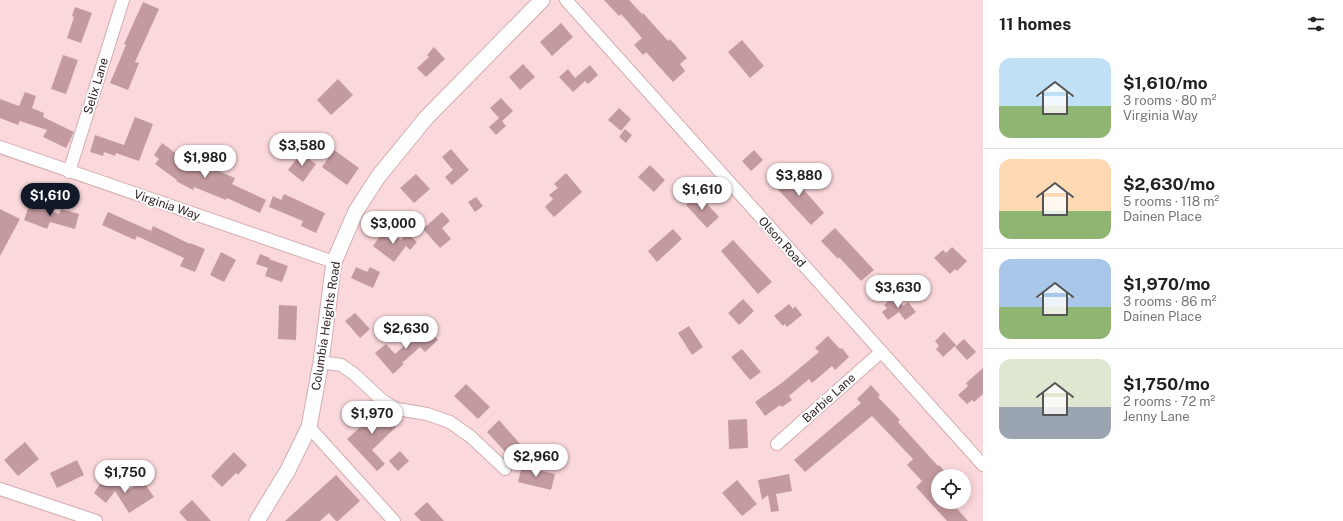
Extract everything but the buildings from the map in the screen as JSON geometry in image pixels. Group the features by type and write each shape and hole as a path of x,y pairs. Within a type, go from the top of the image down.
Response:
{"street":[{"name":"Selix Lane","path":"69,172 123,0"},
{"name":"Columbia Heights Road","path":"257,521 288,470 309,427 321,362 334,262 356,211 378,177 426,118 542,0"},
{"name":"Olson Road","path":"566,0 983,465"},
{"name":"Virginia Way","path":"0,147 334,262"},
{"name":"Barbie Lane","path":"777,444 881,352"},
{"path":"321,362 341,365 354,374 383,400 397,409 427,414 450,422 471,437 505,469"},
{"path":"309,427 394,521"},
{"path":"0,489 96,521"}]}
